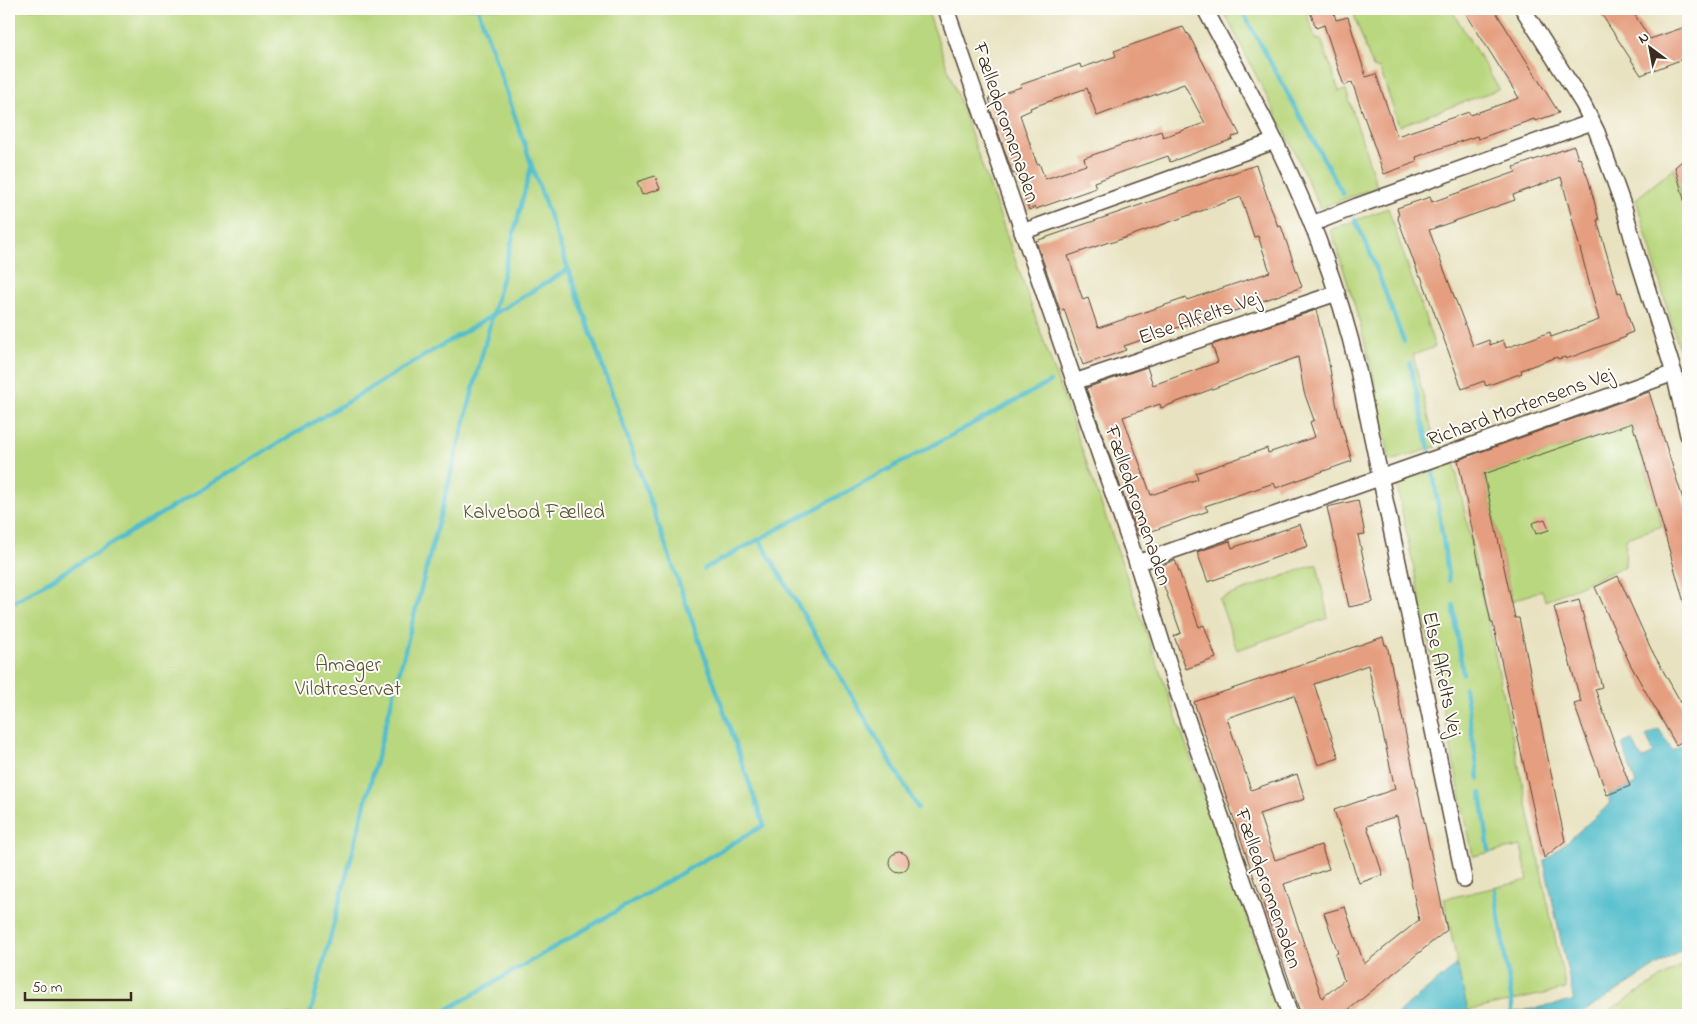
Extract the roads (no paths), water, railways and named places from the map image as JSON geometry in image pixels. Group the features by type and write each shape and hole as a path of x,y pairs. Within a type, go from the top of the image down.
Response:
{"street":[{"name":"Fælledpromenaden","path":"946,9 1137,563 1176,687 1290,1015"},
{"name":"Else Alfelts Vej","path":"1205,9 1275,141 1312,224 1337,292 1354,353 1464,879"},
{"path":"1523,9 1583,104 1592,122 1624,208 1674,373 1688,435"},
{"path":"1312,224 1592,122"},
{"path":"1022,232 1275,141"},
{"name":"Else Alfelts Vej","path":"1074,382 1337,292"},
{"name":"Richard Mortensens Vej","path":"1380,477 1674,373"},
{"path":"1137,563 1380,477"}],"water":[{"path":"1659,729 1672,751 1688,742 1688,946 1579,1015 1500,1015 1574,1001 1544,862 1610,804 1608,795 1636,784 1622,744 1632,740 1642,759 1654,753 1646,736"},
{"path":"1457,965 1469,1015 1396,1015"}],"waterway":[{"path":"438,1015 764,825 478,9"},
{"path":"1241,9 1343,194"},
{"path":"310,1015 531,167"},
{"path":"1355,220 1370,252 1404,342"},
{"path":"9,605 569,269"},
{"path":"1410,363 1429,449"},
{"path":"704,569 1050,382"},
{"path":"1433,471 1449,581"},
{"path":"759,539 918,808"},
{"path":"1453,605 1463,674"},
{"path":"1465,688 1479,779"},
{"path":"1481,793 1489,851"},
{"path":"1495,890 1512,1013"}],"park label":[{"name":"Kalvebod Fælled","path":"534,511"},
{"name":"Amager Vildtreservat","path":"348,676"}]}
